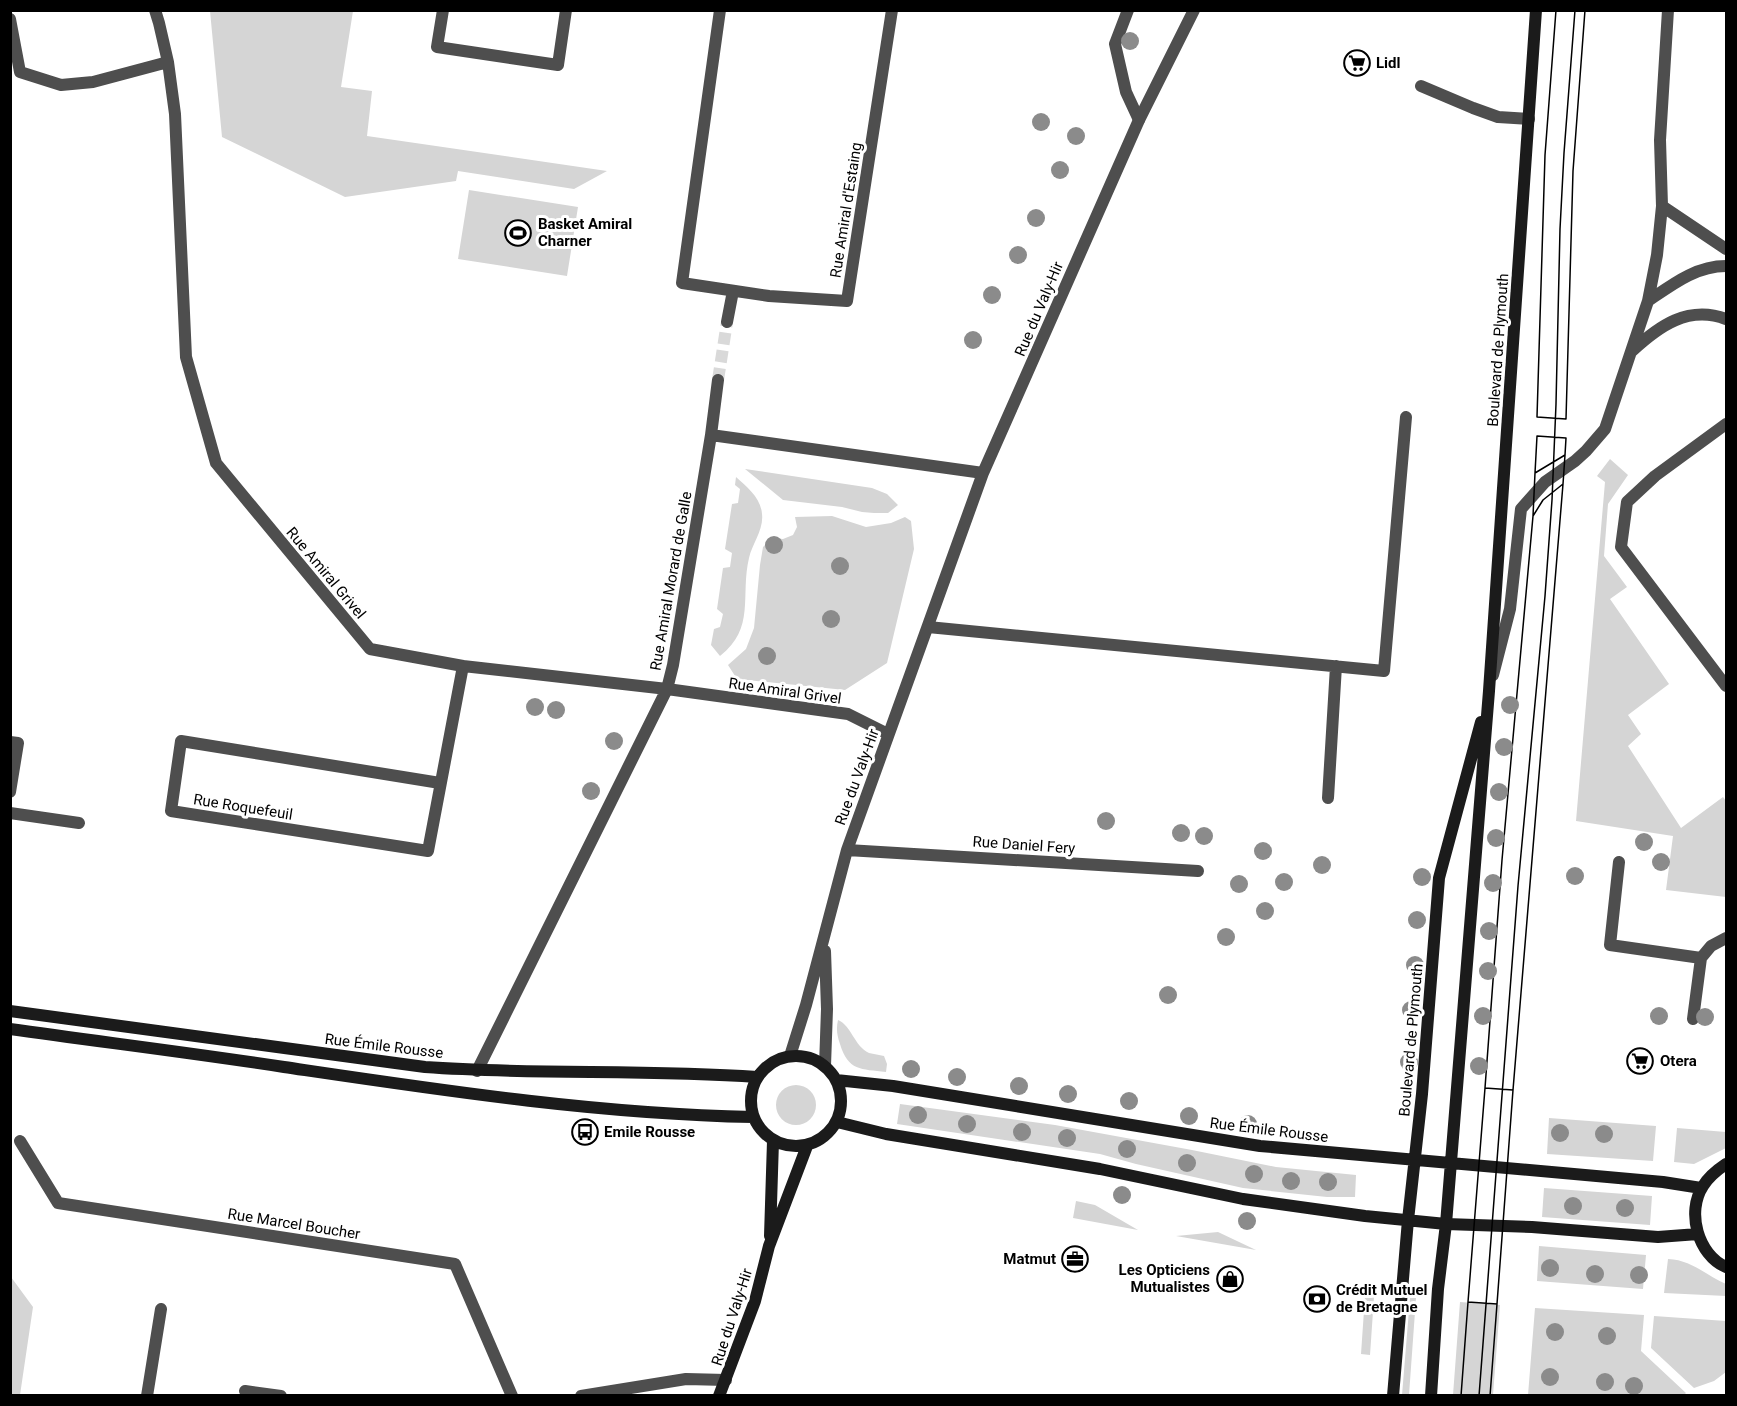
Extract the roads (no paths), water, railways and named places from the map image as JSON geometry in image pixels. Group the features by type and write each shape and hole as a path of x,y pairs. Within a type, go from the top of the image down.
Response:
{"main road":[{"name":"Boulevard de Plymouth","path":"1431,1395 1489,692 1536,10"},
{"name":"Boulevard de Plymouth","path":"1393,1395 1408,1220 1416,1161 1439,878 1489,692"},
{"name":"Rue Émile Rousse","path":"10,1011 425,1067 477,1071 703,1073 757,1077"},
{"path":"10,1029 467,1094 700,1116 753,1118"},
{"path":"790,1056 808,1057 825,1066 836,1080 842,1101 837,1122 824,1137 807,1146 790,1147 773,1141 761,1131 753,1118 750,1097 757,1077 771,1063 790,1056"},
{"name":"Rue Émile Rousse","path":"836,1080 892,1086 1260,1146 1663,1182 1701,1188"},
{"path":"837,1122 886,1134 1100,1169 1243,1199 1365,1216 1446,1224 1532,1227 1658,1237 1698,1234"},
{"name":"Rue du Valy-Hir","path":"769,1246 773,1141"},
{"name":"Rue du Valy-Hir","path":"720,1395 755,1301 769,1246 807,1146"},
{"path":"1726,1164 1712,1174 1701,1188 1695,1211 1698,1234 1707,1252 1726,1267"}],"street":[{"name":"Rue Amiral Grivel","path":"155,10 168,62 175,114 186,357 216,463 370,648 463,666 667,689 848,714 888,734"},
{"path":"443,10 437,47 558,65 566,10"},
{"name":"Rue Amiral d'Estaing","path":"720,10 681,283 769,296 847,302 892,10"},
{"path":"1128,10 1115,44 1126,92 1139,120"},
{"name":"Rue du Valy-Hir","path":"790,1056 807,1005 847,850 983,473 1139,120 1194,10"},
{"path":"1489,692 1510,609 1521,509 1545,482 1575,461 1605,429 1648,301 1662,206 1660,140 1668,10"},
{"path":"10,19 20,72 61,85 93,82 168,62"},
{"path":"1421,86 1498,117 1529,119"},
{"path":"1662,206 1726,249"},
{"path":"1648,301 1699,269 1726,266"},
{"path":"727,322 733,291"},
{"path":"1631,352 1652,332 1674,320 1699,314 1726,319"},
{"path":"718,380 711,435 983,473"},
{"path":"928,627 1384,671 1406,417"},
{"path":"1726,424 1655,476 1627,502 1621,547 1726,686"},
{"name":"Rue Amiral Morard de Galle","path":"477,1071 667,689 673,665 711,435"},
{"name":"Rue Roquefeuil","path":"440,783 181,741 171,811 428,851 463,666"},
{"path":"1328,798 1336,666"},
{"path":"10,742 18,743 10,792"},
{"path":"10,813 79,823"},
{"name":"Rue Daniel Fery","path":"847,850 1198,871"},
{"path":"1619,862 1610,945 1701,958"},
{"path":"1693,1019 1701,958 1711,946 1726,938"},
{"name":"Rue du Valy-Hir","path":"824,941 827,1009 825,1066"},
{"name":"Rue Marcel Boucher","path":"20,1141 58,1203 455,1264 512,1395"},
{"path":"147,1395 161,1309"},
{"path":"581,1395 686,1379 726,1380"},
{"path":"245,1391 280,1395"}],"tunnel":[{"path":"718,380 727,322"}],"tram line":[{"path":"1556,10 1545,155 1537,417 1566,419 1573,171 1585,10"},
{"path":"1479,1396 1518,886 1552,500 1560,229 1575,10"},
{"path":"1537,436 1566,438 1565,455 1535,473 1537,436"},
{"path":"1565,455 1563,484 1543,500 1533,516 1535,473 1565,455"},
{"path":"1563,484 1513,1090 1485,1088 1502,860 1533,516 1543,500 1563,484"},
{"path":"1485,1088 1513,1090 1497,1304 1468,1302 1485,1088"},
{"path":"1461,1396 1468,1302 1497,1304 1490,1396"}],"place":[{"name":"Lidl","path":"1357,63"},
{"name":"Basket Amiral Charner","path":"518,233"},
{"name":"Otera","path":"1640,1061"},
{"name":"Emile Rousse","path":"585,1132"},
{"name":"Matmut","path":"1075,1259"},
{"name":"Les Opticiens Mutualistes","path":"1230,1279"},
{"name":"Crédit Mutuel de Bretagne","path":"1317,1299"}]}
